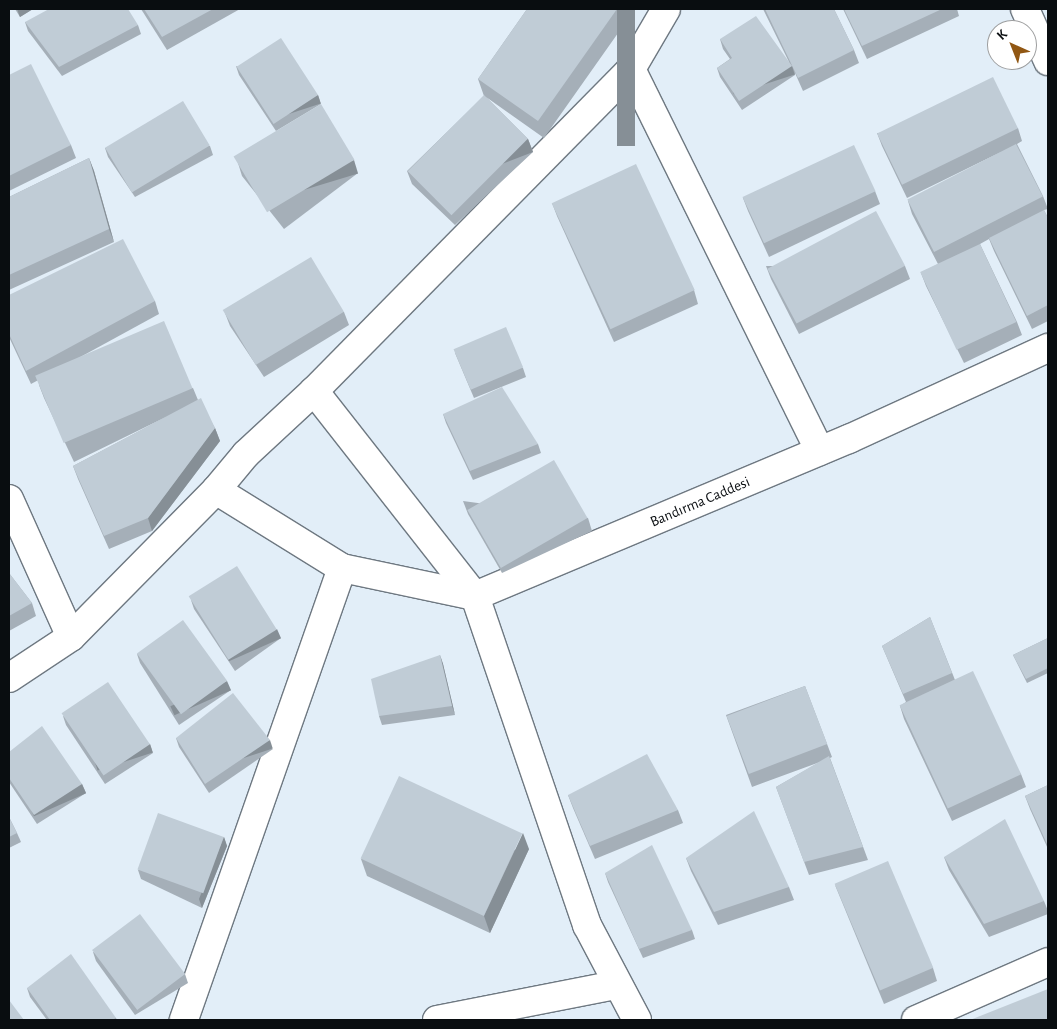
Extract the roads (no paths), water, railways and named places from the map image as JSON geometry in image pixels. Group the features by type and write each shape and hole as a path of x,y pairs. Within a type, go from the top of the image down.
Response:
{"street":[{"path":"9,678 71,637 216,490 246,454 314,391 631,69 666,9"},
{"path":"1026,9 1047,55"},
{"path":"631,69 820,451"},
{"name":"Bandırma Caddesi","path":"475,596 820,451 1048,348"},
{"path":"314,391 475,596 587,925 616,985 638,1020"},
{"path":"216,490 342,568 475,596"},
{"path":"9,499 71,637"},
{"path":"187,1020 342,568"},
{"path":"916,1020 1048,962"},
{"path":"437,1020 616,985"}]}
